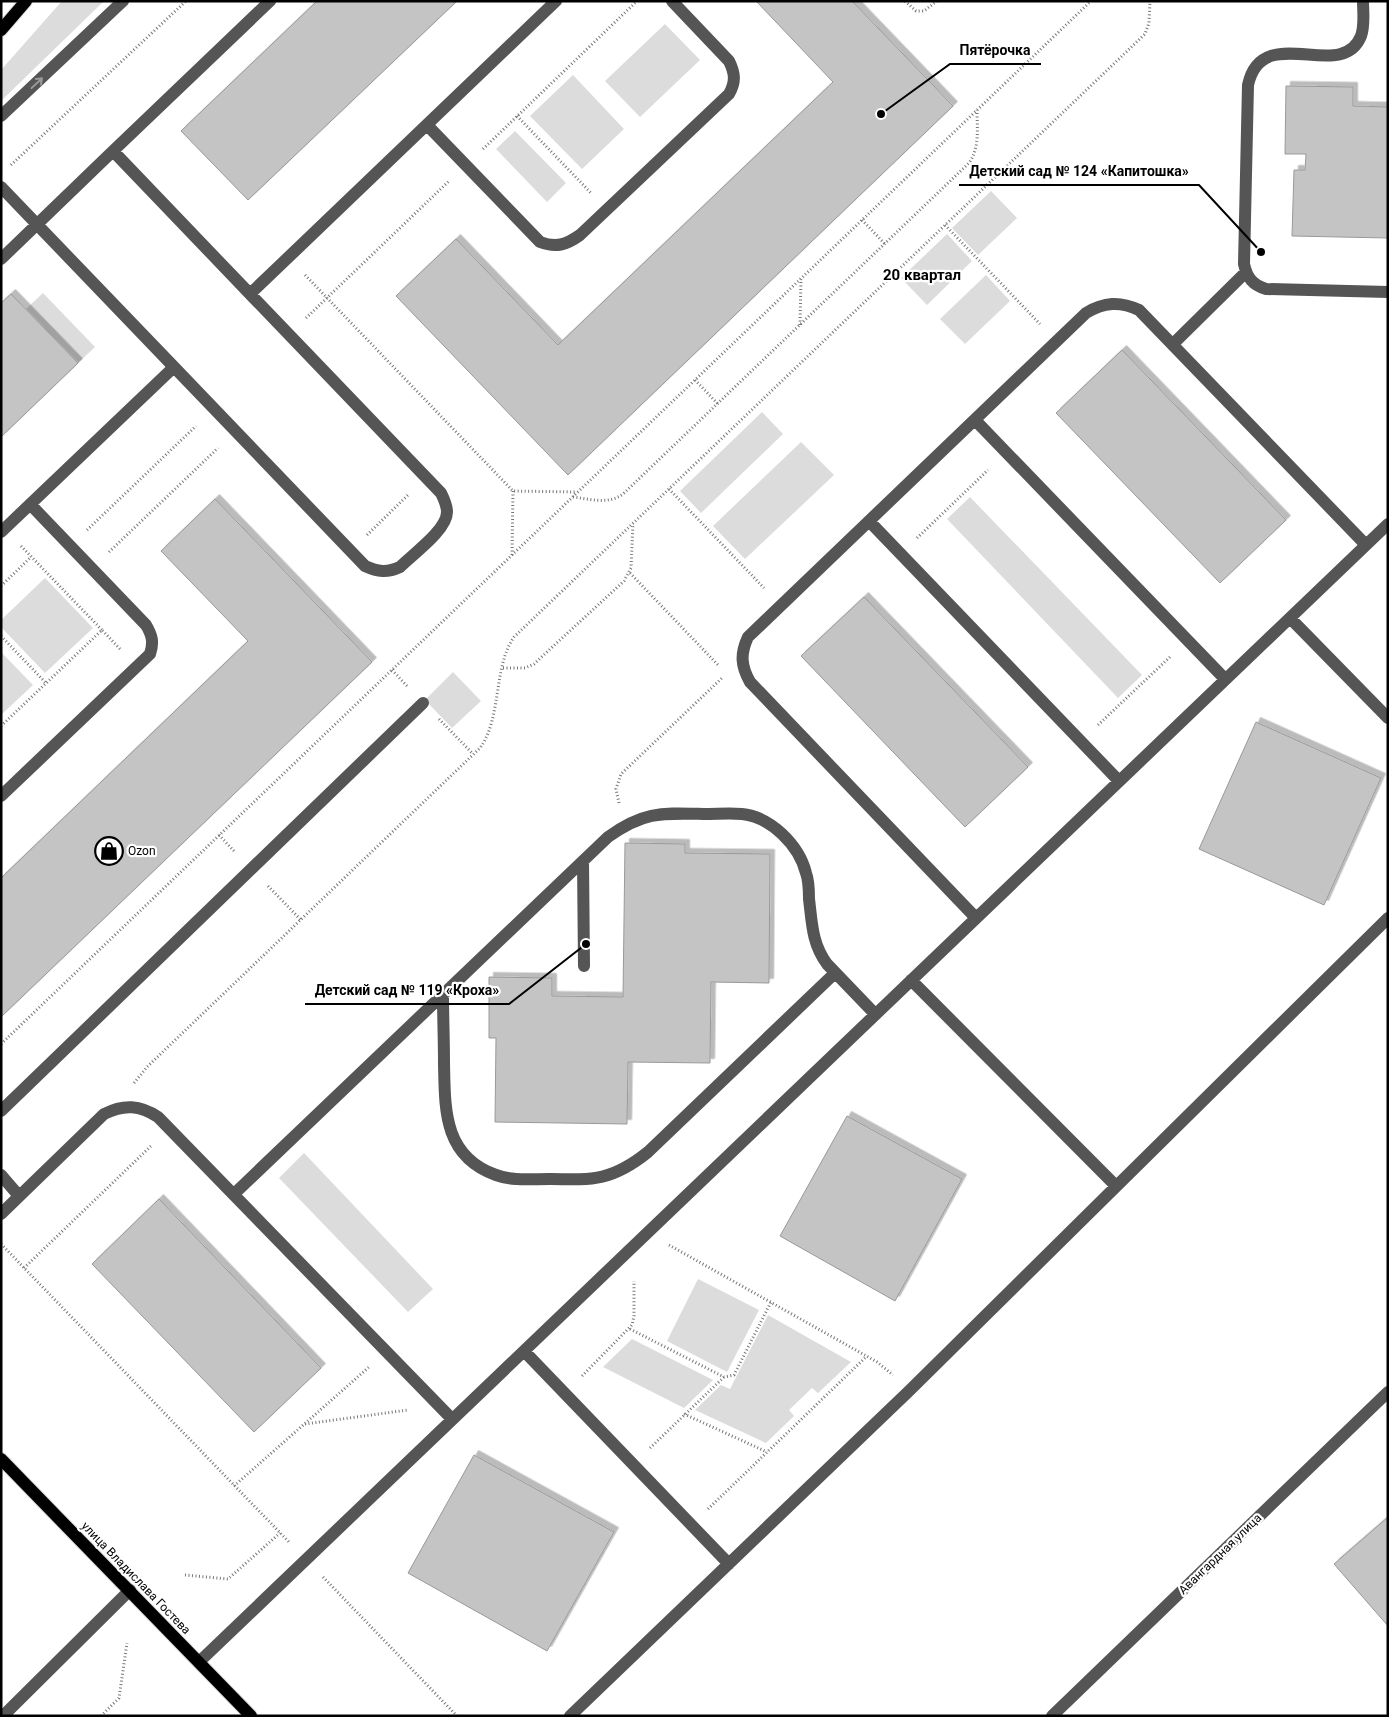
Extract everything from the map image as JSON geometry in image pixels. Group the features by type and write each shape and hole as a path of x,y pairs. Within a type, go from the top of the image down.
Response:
{"main road":[{"path":"1,30 26,1"},
{"name":"улица Владислава Гостева","path":"1,1459 250,1715"}],"street":[{"path":"1,116 123,1"},
{"path":"1,259 270,1"},
{"path":"250,294 556,1"},
{"path":"427,125 540,242 548,246 559,246 569,243 607,210 729,94 733,87 734,71 729,61 672,1"},
{"path":"1362,2 1362,33 1359,40 1348,51 1333,55 1277,54 1266,56 1253,68 1248,85 1244,264 1246,272 1254,283 1266,289 1388,292"},
{"path":"1,187 365,566 382,572 392,571 400,567 442,526 447,512 446,503 441,493 113,151"},
{"path":"1172,344 1246,272"},
{"path":"976,918 750,682 743,670 741,656 748,637 1086,313 1095,308 1117,303 1127,304 1139,310 1366,546"},
{"path":"3,530 174,367"},
{"path":"975,420 1225,679"},
{"path":"1,796 137,667 150,654 152,647 151,634 146,625 30,504"},
{"path":"869,521 1119,781"},
{"path":"199,1662 1388,524"},
{"path":"1290,618 1388,718"},
{"path":"1,1111 423,703"},
{"path":"234,1194 582,861 608,837 641,818 661,813 744,814 772,826 787,839 798,854 807,873 812,930 820,955 875,1014"},
{"path":"582,861 584,966"},
{"path":"570,1716 909,1391 1388,918"},
{"path":"443,994 444,1105 451,1133 459,1148 472,1162 484,1170 513,1179 589,1180 604,1178 632,1166 836,973"},
{"path":"912,980 1116,1186"},
{"path":"1,1214 104,1114 125,1106 146,1109 170,1128 452,1419"},
{"path":"1,1175 19,1196"},
{"path":"524,1351 729,1564"},
{"name":"Авангардная улица","path":"1052,1716 1388,1392"},
{"path":"2,1716 130,1590"}],"path":[{"path":"8,168 186,1"},
{"path":"905,1 916,11 924,11 937,1"},
{"path":"1,1044 1091,1"},
{"path":"125,1106 134,1083 147,1067 483,744 488,732 508,646 514,637 1145,34 1149,23 1150,1"},
{"path":"572,497 601,501 616,500 718,404 969,163 974,156 977,141 977,110"},
{"path":"517,116 607,210"},
{"path":"862,220 885,244"},
{"path":"945,225 1057,342"},
{"path":"288,257 513,491 512,555"},
{"path":"800,325 801,278"},
{"path":"695,380 718,404"},
{"path":"70,546 214,409"},
{"path":"92,568 235,431"},
{"path":"900,554 1007,452"},
{"path":"350,551 427,478"},
{"path":"669,489 781,606"},
{"path":"513,491 578,492"},
{"path":"503,668 525,668 534,664 624,580 630,573 634,523"},
{"path":"3,530 32,557 137,667"},
{"path":"1,586 32,557"},
{"path":"630,573 720,666"},
{"path":"1,726 102,630"},
{"path":"1,636 46,683"},
{"path":"1081,742 1187,640"},
{"path":"629,824 618,801 616,789 622,774 727,674"},
{"path":"423,703 473,755"},
{"path":"24,1268 170,1128"},
{"path":"647,1233 884,1366 909,1391"},
{"path":"1,1244 457,1716"},
{"path":"564,1393 630,1329 634,1322 634,1246"},
{"path":"633,1464 724,1377 734,1375 772,1302"},
{"path":"630,1329 724,1377"},
{"path":"234,1486 387,1352"},
{"path":"691,1525 867,1356"},
{"path":"305,1424 440,1406"},
{"path":"684,1414 767,1452"},
{"path":"185,1575 228,1579 280,1533"},
{"path":"101,1716 120,1698 127,1643"}],"shaded area":[{"path":"62,1 104,1 1,101 1,70"},
{"path":"665,24 700,60 640,117 605,81"},
{"path":"573,75 624,129 582,169 530,116"},
{"path":"515,131 566,183 547,202 496,149"},
{"path":"991,191 1017,218 978,255 952,228"},
{"path":"947,234 972,261 927,305 901,278"},
{"path":"986,275 1010,301 965,344 940,319"},
{"path":"43,293 95,347 78,363 26,309"},
{"path":"762,412 783,434 701,513 680,491"},
{"path":"801,442 834,475 745,559 713,526"},
{"path":"970,497 1142,675 1118,698 947,519"},
{"path":"45,578 93,628 45,673 1,627 1,620"},
{"path":"1,652 33,685 1,715"},
{"path":"453,672 481,701 452,728 425,700"},
{"path":"304,1153 433,1289 408,1312 279,1178"},
{"path":"698,1279 759,1310 727,1372 667,1341"},
{"path":"768,1315 851,1362 818,1393 812,1388 789,1410 794,1416 766,1443 695,1410 721,1385 730,1389"},
{"path":"632,1339 713,1380 684,1408 603,1367"}],"building":[{"path":"317,1 457,1 248,200 181,131"},
{"path":"756,1 852,1 953,106 568,475 396,296 456,239 558,345 833,82"},
{"path":"1286,86 1353,87 1353,106 1388,107 1388,238 1292,236 1294,170 1305,170 1306,154 1285,154"},
{"path":"11,294 78,363 1,437 1,303"},
{"path":"1122,350 1286,520 1220,583 1056,413"},
{"path":"215,499 372,662 1,1017 1,878 248,641 161,551"},
{"path":"864,597 1028,767 965,827 801,656"},
{"path":"1256,722 1381,778 1324,905 1199,849"},
{"path":"625,843 685,844 685,853 770,854 769,983 711,982 710,1063 628,1062 627,1124 495,1122 496,1038 489,1038 489,977 552,978 552,996 623,997"},
{"path":"847,1116 962,1179 895,1301 780,1236"},
{"path":"159,1199 321,1368 254,1432 92,1264"},
{"path":"474,1455 614,1532 547,1651 408,1573"},
{"path":"1388,1517 1388,1626 1334,1564"}],"place":[{"name":"Пятёрочка","path":"881,114"},
{"name":"Детский сад № 124 «Капитошка»","path":"1261,252"},
{"name":"Ozon","path":"109,851"},
{"name":"Детский сад № 119 «Кроха»","path":"586,944"}],"district":[{"name":"20 квартал","path":"922,275"}]}
